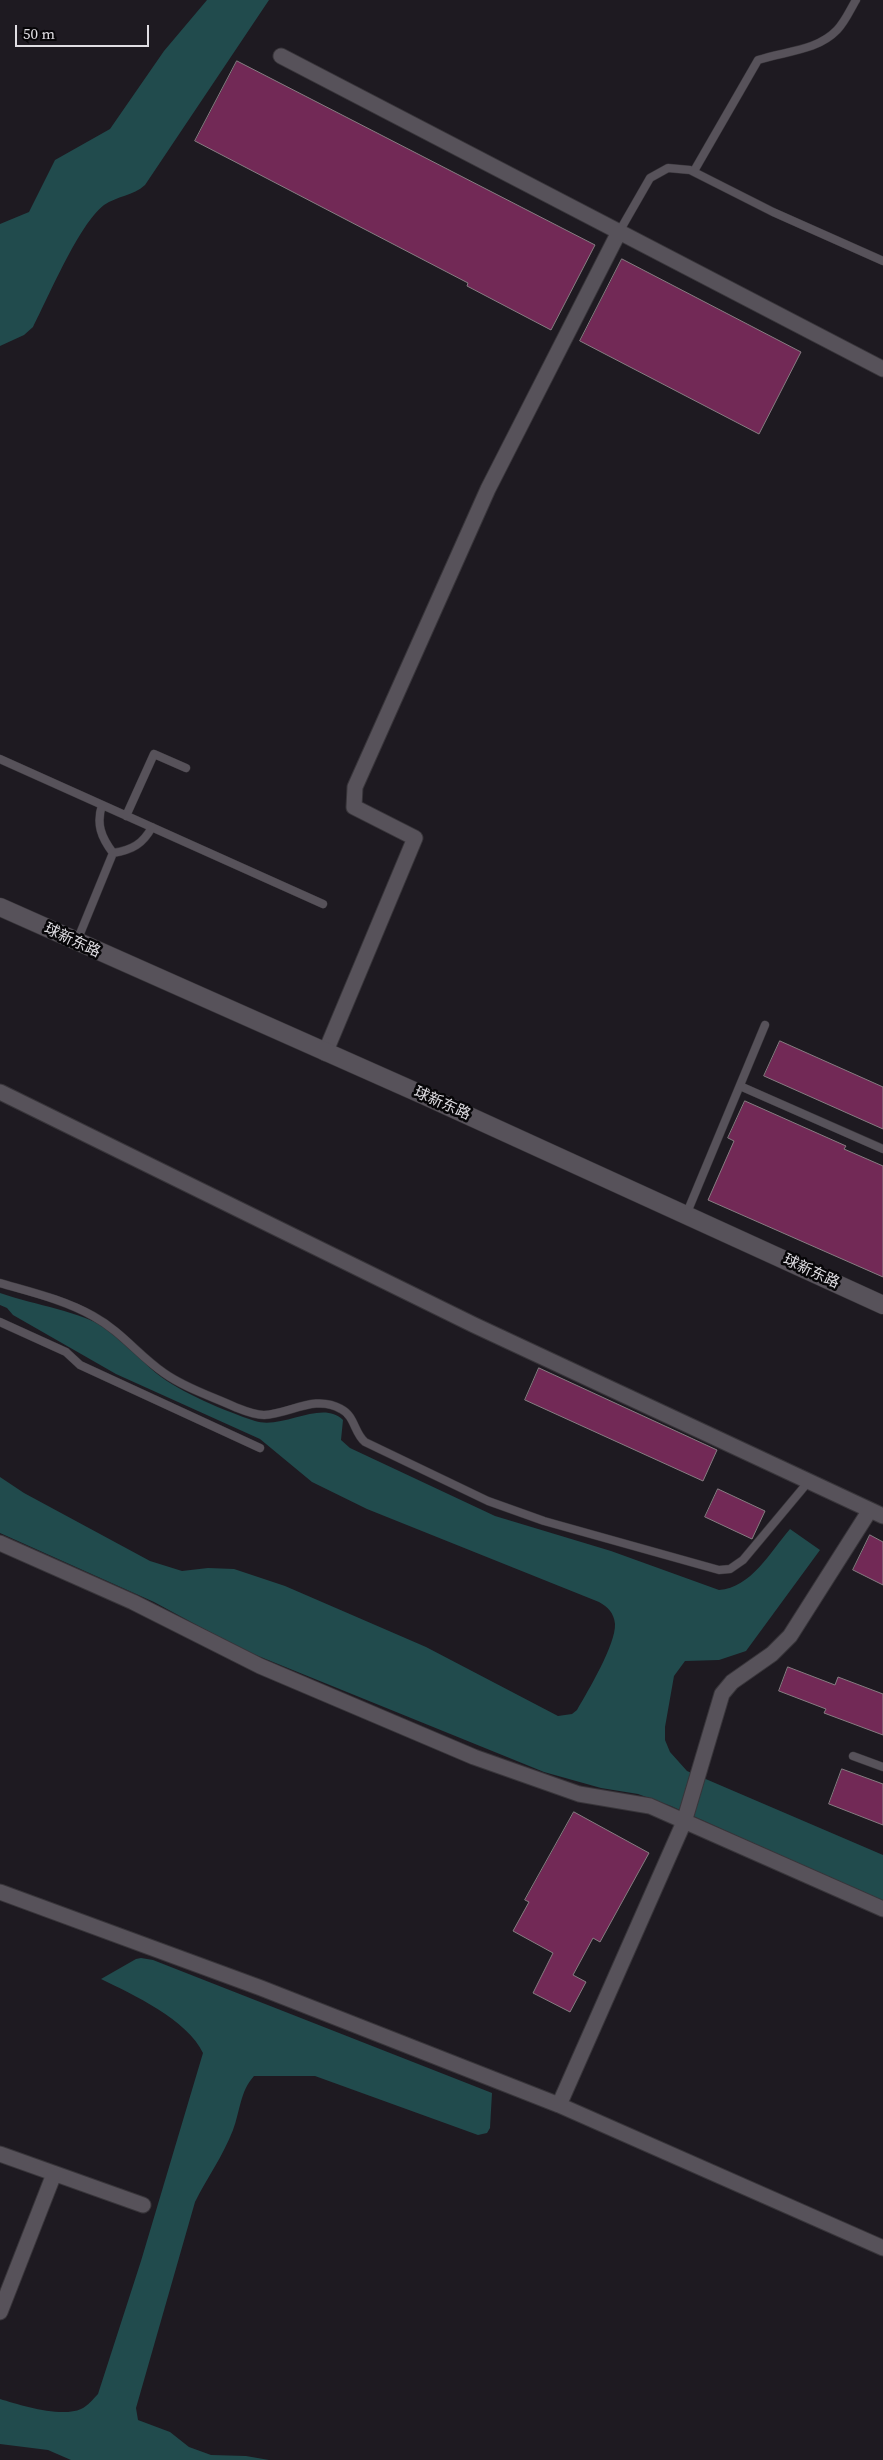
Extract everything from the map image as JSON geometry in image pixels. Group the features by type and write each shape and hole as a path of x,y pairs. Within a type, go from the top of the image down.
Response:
{"street":[{"path":"281,56 883,369"},
{"path":"325,1053 415,838 354,807 355,787 488,489 619,232"},
{"name":"球新东路","path":"0,907 76,943 423,1095 883,1305"},
{"path":"0,1092 474,1325 877,1513 790,1636 772,1654 738,1677 726,1688 684,1819 559,2105"},
{"path":"0,1543 133,1602 260,1666 474,1756 579,1794 650,1806 684,1819 883,1909"},
{"path":"0,1892 261,1988 559,2105 883,2248"},
{"path":"0,2154 143,2205"},
{"path":"0,2312 54,2174"}],"lane":[{"path":"694,171 758,60 805,48 831,36 839,28 856,0"},
{"path":"619,232 650,178 668,168 694,171 773,212 883,261"},
{"path":"126,816 154,754 186,768"},
{"path":"0,759 323,904"},
{"path":"102,805 99,814 100,832 113,853"},
{"path":"113,853 135,847 148,836 152,828"},
{"path":"76,943 113,853"},
{"path":"686,1215 765,1025"},
{"path":"740,1086 883,1149"},
{"path":"1,1287 26,1290 91,1315 127,1339 161,1371 178,1383 254,1414 271,1414 313,1404 340,1408 349,1415 358,1436 365,1442 488,1501 544,1521 719,1570 730,1569 743,1560 809,1481"},
{"path":"0,1322 66,1352 80,1365 260,1448"},
{"path":"853,1756 883,1767"}],"water":[{"path":"207,0 269,0 145,185 135,192 109,202 94,214 75,244 33,327 24,335 0,346 0,224 29,212 55,160 110,129 164,51"},
{"path":"0,1293 71,1313 99,1324 118,1335 156,1373 178,1388 217,1407 255,1421 266,1423 278,1422 313,1413 334,1414 343,1420 341,1440 350,1448 495,1516 611,1551 719,1590 730,1588 750,1576 790,1529 820,1550 746,1651 719,1660 685,1661 674,1676 665,1727 665,1740 670,1752 687,1771 883,1855 883,1902 671,1806 638,1794 601,1788 544,1772 241,1649 154,1602 0,1533 0,1477 24,1493 150,1561 182,1571 208,1568 234,1569 285,1586 426,1647 558,1716 572,1714 577,1710 606,1655 614,1633 615,1624 612,1614 608,1608 599,1602 367,1509 312,1482 260,1439 116,1374 13,1315 7,1308 0,1305"},
{"path":"141,1958 153,1960 492,2093 490,2128 487,2133 478,2135 315,2076 254,2076 249,2082 229,2140 195,2202 136,2408 138,2420 170,2432 189,2447 211,2455 246,2456 269,2460 71,2460 48,2450 0,2444 0,2399 40,2410 63,2412 81,2409 98,2394 141,2261 203,2053 196,2041 172,2019 143,2000 101,1979"}],"building":[{"path":"237,61 595,245 551,330 467,286 468,283 195,141"},
{"path":"622,259 801,352 759,434 580,341"},
{"path":"780,1041 883,1087 883,1129 764,1076"},
{"path":"745,1101 846,1146 844,1149 883,1166 883,1277 708,1200 734,1141 728,1138"},
{"path":"539,1368 717,1450 703,1481 525,1400"},
{"path":"718,1489 765,1511 752,1539 705,1517"},
{"path":"870,1535 883,1542 883,1585 853,1570"},
{"path":"788,1667 835,1685 838,1677 883,1694 883,1735 824,1713 826,1709 779,1691"},
{"path":"842,1769 883,1784 883,1825 829,1804"},
{"path":"574,1812 649,1853 600,1942 593,1938 573,1975 586,1982 570,2012 533,1993 553,1953 513,1931 529,1902 525,1900"}]}
